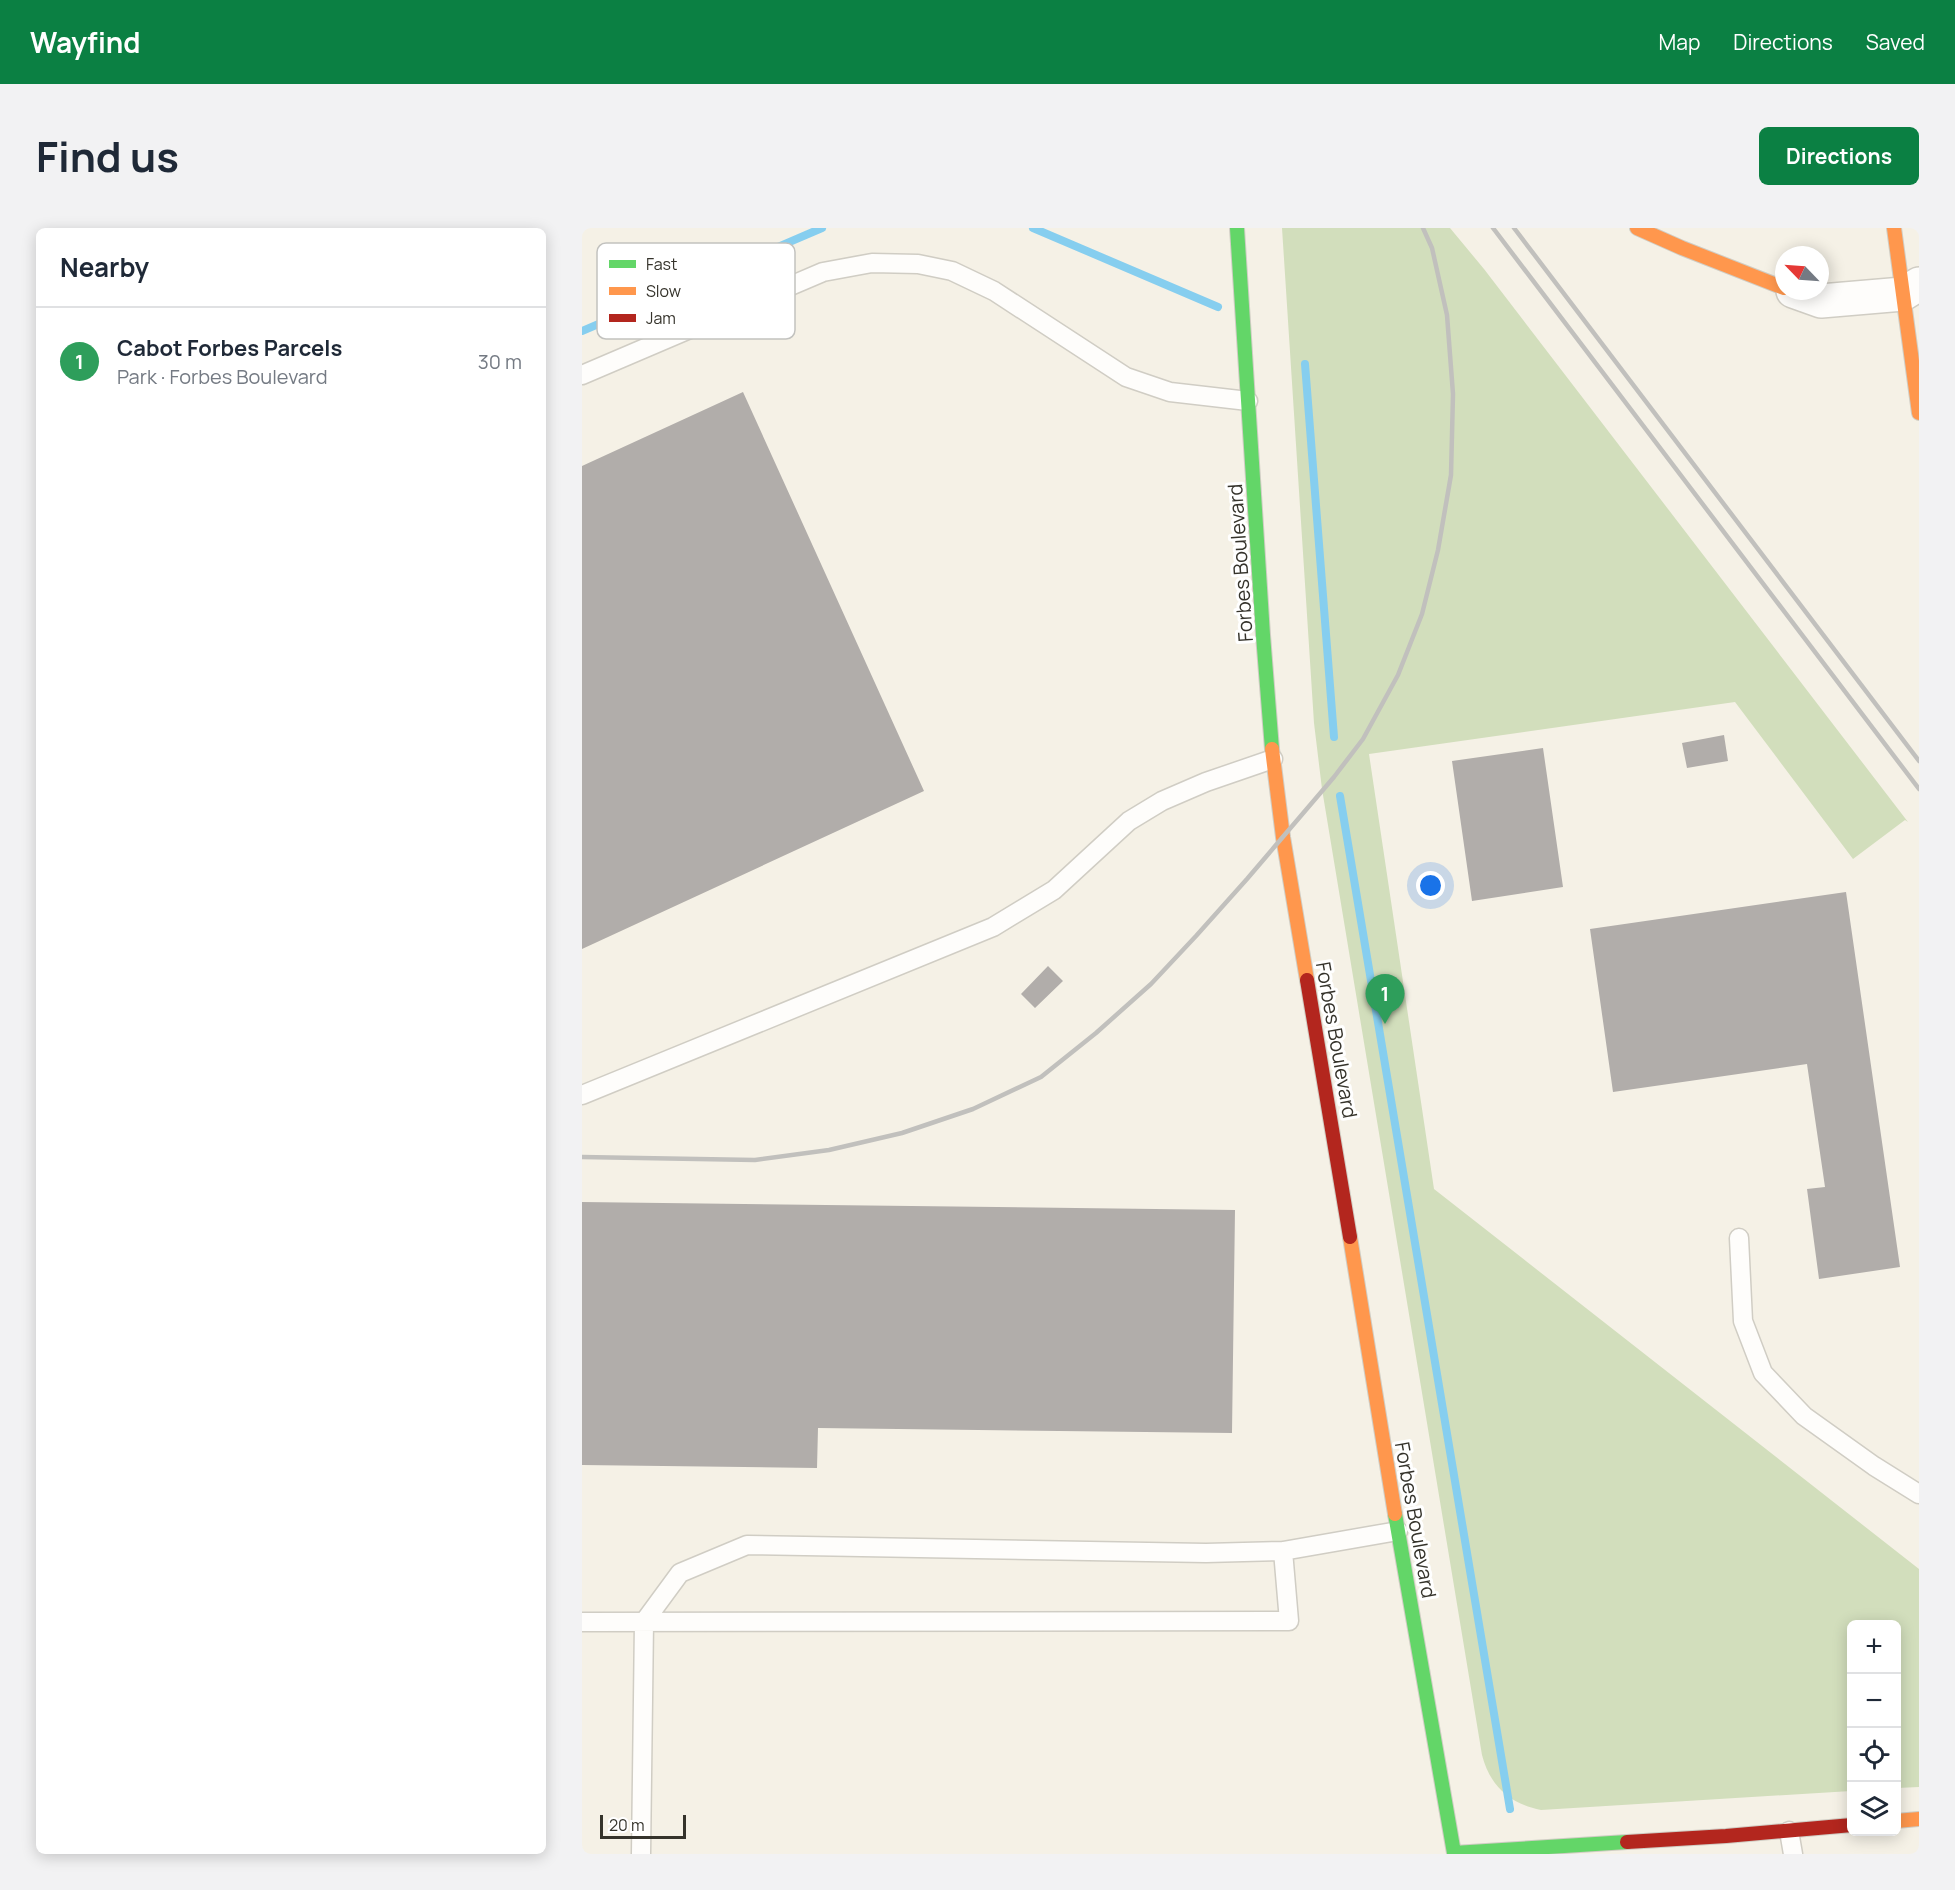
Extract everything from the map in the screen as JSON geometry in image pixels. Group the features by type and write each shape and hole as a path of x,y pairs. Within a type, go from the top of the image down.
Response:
{"street":[{"name":"Forbes Boulevard","path":"1238,228 1273,759 1282,837 1398,1531 1443,1853"},
{"path":"1637,228 1775,284"},
{"path":"1894,228 1911,289 1919,412"},
{"path":"1829,300 1911,289"},
{"path":"1901,1821 1919,1819"},
{"path":"1443,1853 1727,1845 1789,1831 1847,1825"}],"lane":[{"path":"795,284 824,272 872,263 918,264 952,271 994,291 1126,377 1170,392 1248,401"},
{"path":"582,375 667,339"},
{"path":"582,1095 993,927 1054,890 1129,821 1162,801 1206,782 1273,759"},
{"path":"1739,1238 1743,1321 1763,1373 1804,1416 1874,1466 1919,1494"},
{"path":"640,1854 644,1622 680,1573 747,1545 1206,1553 1283,1551 1398,1531"},
{"path":"582,1622 1289,1621 1283,1551"},
{"path":"1789,1831 1792,1854"}],"green space":[{"path":"1282,228 1450,228 1484,269 1908,822 1905,820 1853,859 1735,702 1369,754 1434,1189 1919,1569 1919,1787 1901,1788 1901,1620 1847,1620 1847,1791 1541,1810 1511,1798 1490,1776 1482,1755 1322,789 1314,723"}],"building":[{"path":"743,392 924,791 582,949 582,466"},
{"path":"1724,735 1728,761 1687,768 1682,743"},
{"path":"1543,748 1563,887 1472,901 1452,761"},
{"path":"1846,892 1900,1267 1819,1279 1807,1189 1825,1187 1807,1064 1613,1092 1590,929"},
{"path":"1048,966 1063,981 1035,1008 1021,994"},
{"path":"582,1202 1235,1210 1232,1433 818,1428 817,1468 582,1465"}],"waterway":[{"path":"787,243 822,228"},
{"path":"1033,228 1218,307"},
{"path":"582,331 597,325"},
{"path":"1305,364 1334,737"},
{"path":"1340,796 1510,1809"}],"railway":[{"path":"582,1157 755,1160 829,1150 902,1133 973,1109 1041,1077 1096,1033 1151,984 1196,936 1334,777 1363,739 1398,675 1422,614 1438,550 1451,475 1453,394 1447,315 1432,248 1423,228"},
{"path":"1493,228 1919,789"},
{"path":"1514,228 1919,761"}],"traffic: fast":[{"path":"1237,228 1272,749"},
{"path":"1395,1514 1454,1853 1627,1842"}],"traffic: slow":[{"path":"1637,228 1775,284"},
{"path":"1894,228 1919,413"},
{"path":"1272,749 1283,837 1307,980"},
{"path":"1350,1237 1395,1514"},
{"path":"1901,1821 1919,1819"}],"traffic: jam":[{"path":"1307,980 1350,1237"},
{"path":"1627,1842 1847,1825"}],"place":[{"name":"Cabot Forbes Parcels","path":"1385,1024"}]}
